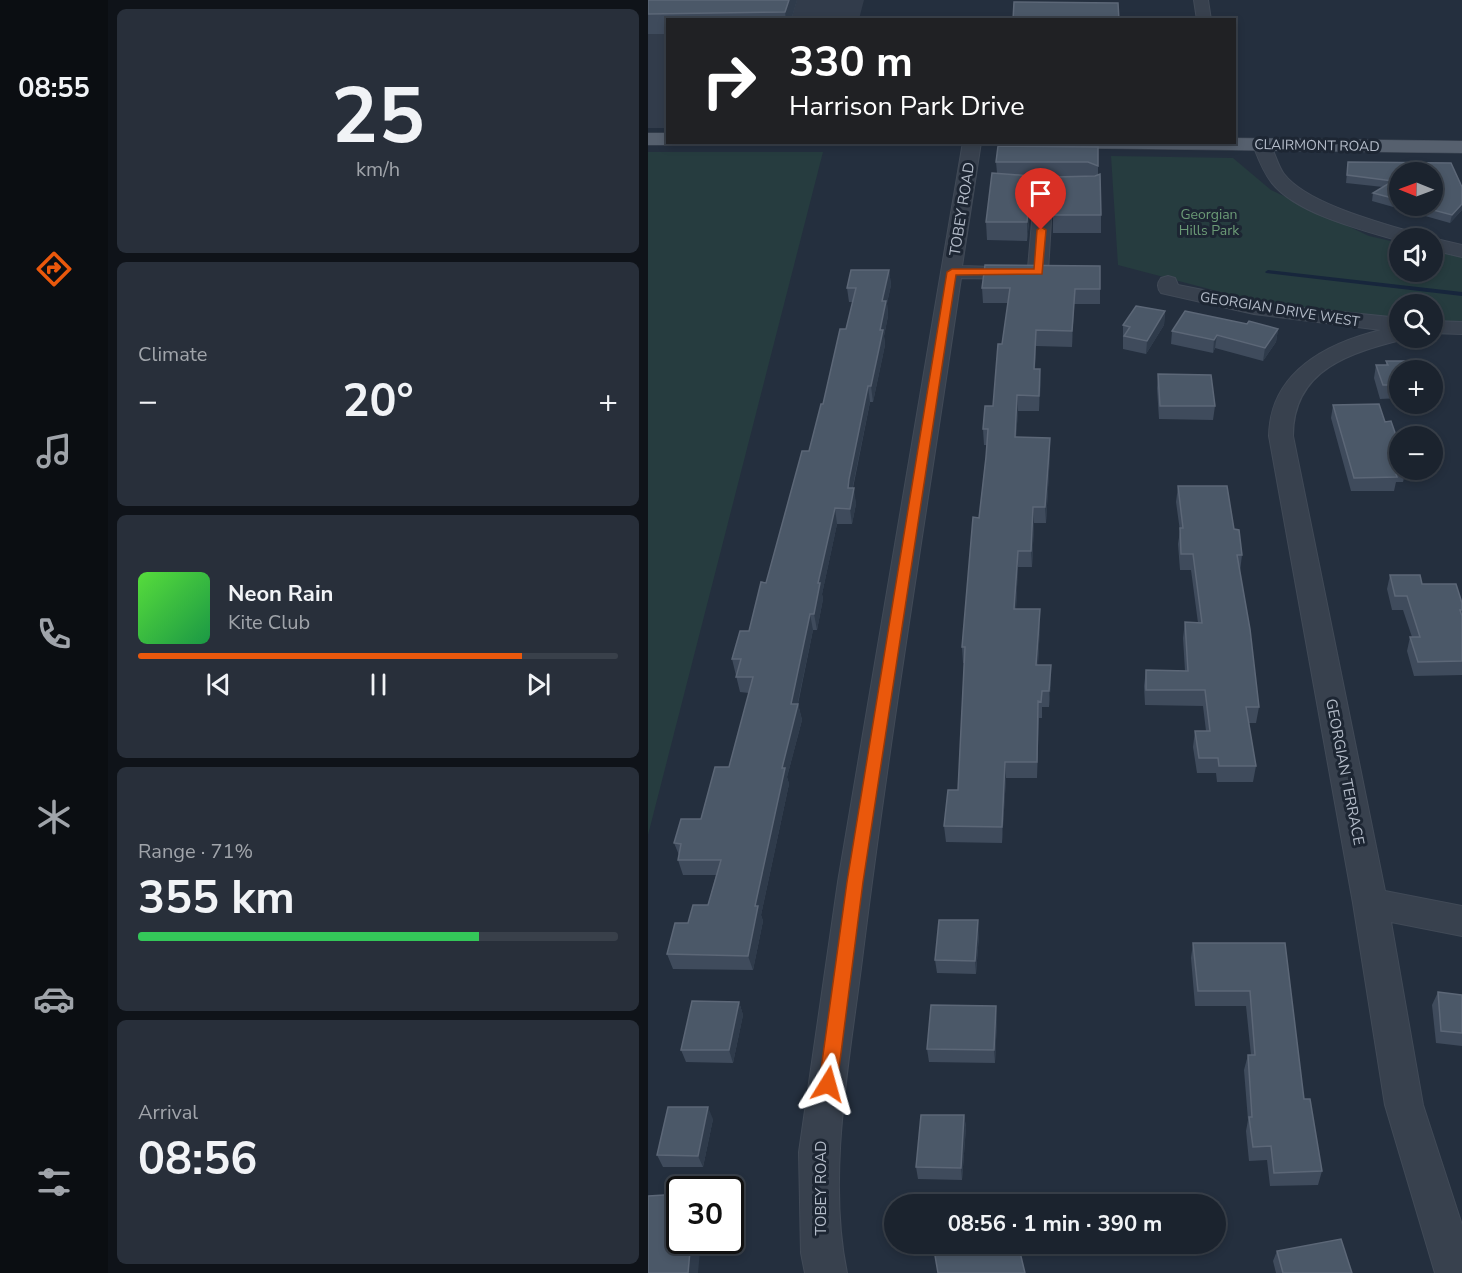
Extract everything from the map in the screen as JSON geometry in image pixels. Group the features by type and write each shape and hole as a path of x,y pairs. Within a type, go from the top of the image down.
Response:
{"main road":[{"path":"648,139 666,139"},
{"name":"CLAIRMONT ROAD","path":"1224,144 1462,147"}],"street":[{"path":"1201,0 1204,18"},
{"name":"TOBEY ROAD","path":"826,1273 822,1253 819,1152 855,882 972,144"},
{"path":"1262,145 1276,177 1294,192 1336,213 1389,231"},
{"path":"1024,187 1066,187"},
{"path":"1038,272 1044,187"},
{"path":"1443,247 1462,251"},
{"path":"952,272 1060,273"},
{"name":"GEORGIAN DRIVE WEST","path":"1168,282 1168,289 1223,302 1332,320 1389,324"},
{"path":"1443,327 1462,328"},
{"name":"GEORGIAN TERRACE","path":"1389,336 1345,348 1318,365 1296,385 1283,409 1281,436 1370,903 1404,1104 1456,1273"},
{"path":"1370,903 1462,921"}],"shaded area":[{"path":"648,0 864,0 859,18 666,18 666,128 648,128"}],"green space":[{"path":"648,152 823,152 648,835"},
{"name":"Georgian Hills Park","path":"1111,156 1233,158 1271,190 1369,236 1389,241 1389,282 1443,282 1443,253 1462,257 1462,322 1443,321 1443,294 1389,294 1389,318 1266,304 1118,265"}],"building":[{"path":"648,0 789,0 785,12 648,14"},
{"path":"1014,2 1118,3 1119,18 1013,18"},
{"path":"998,146 1098,147 1098,166 1088,162 996,162"},
{"path":"1348,162 1389,162 1389,180 1347,175"},
{"path":"1443,163 1451,163 1462,187 1462,204 1452,215 1443,213"},
{"path":"992,173 1031,176 1027,222 986,222"},
{"path":"1100,174 1101,215 1053,215 1055,177"},
{"path":"1389,183 1389,197 1373,193"},
{"path":"985,265 1100,266 1100,289 1075,289 1072,331 1036,330 1034,369 1040,369 1039,396 1017,395 1015,437 1050,438 1045,507 1033,507 1031,551 1018,551 1014,609 1040,609 1036,665 1051,665 1049,691 1042,691 1041,702 1038,701 1037,762 1005,762 1002,827 944,826 948,790 958,790 965,647 962,647 973,517 979,518 986,457 988,429 983,429 985,406 993,406 998,344 1002,344 1010,288 982,288"},
{"path":"851,270 889,270 882,301 886,301 880,330 883,330 871,386 868,386 849,479 848,488 854,488 850,509 835,508 818,583 820,583 814,614 810,614 791,704 798,704 782,768 785,768 755,906 758,906 748,956 667,954 675,923 688,923 693,905 708,905 721,860 678,860 681,844 674,843 681,819 701,819 715,767 729,767 753,677 736,677 741,659 732,659 740,631 749,631 761,582 766,583 802,451 809,451 821,404 823,404 840,329 846,329 856,288 847,288"},
{"path":"1136,306 1165,311 1147,341 1124,336 1130,327 1123,325"},
{"path":"1185,311 1247,324 1249,321 1278,329 1265,348 1217,335 1214,340 1172,331"},
{"path":"1386,361 1389,361 1389,385 1383,385 1376,365 1388,365"},
{"path":"1158,374 1211,375 1215,406 1160,406"},
{"path":"1379,404 1385,422 1391,421 1393,426 1389,426 1389,477 1354,478 1333,405"},
{"path":"1178,486 1227,486 1234,529 1239,530 1242,555 1237,555 1250,629 1259,707 1246,707 1256,766 1219,766 1218,758 1199,758 1195,731 1210,731 1205,690 1146,690 1146,670 1188,671 1185,622 1202,623 1193,554 1181,554 1180,528 1183,528"},
{"path":"1390,575 1420,575 1422,584 1456,584 1462,603 1462,610 1460,610 1462,661 1418,662 1410,637 1420,637 1407,596 1395,596"},
{"path":"939,920 978,920 975,961 935,960"},
{"path":"1193,943 1285,943 1304,1099 1310,1099 1322,1171 1274,1173 1271,1146 1253,1147 1249,1117 1252,1117 1248,1055 1255,1055 1250,991 1198,991"},
{"path":"1438,992 1462,995 1462,1033 1441,1031"},
{"path":"692,1001 739,1002 729,1050 681,1050"},
{"path":"931,1005 996,1006 994,1050 927,1049"},
{"path":"668,1107 708,1107 698,1156 657,1155"},
{"path":"921,1115 964,1115 961,1168 916,1167"},
{"path":"666,1195 666,1254 690,1254 688,1273 648,1273 648,1196"},
{"path":"1341,1239 1352,1273 1283,1273 1277,1251"},
{"path":"935,1254 1020,1254 1025,1273 938,1273"}],"waterway":[{"path":"1268,272 1462,294"}],"route":[{"path":"828,1084 855,882 895,643 952,272 1038,272 1041,230"}]}
